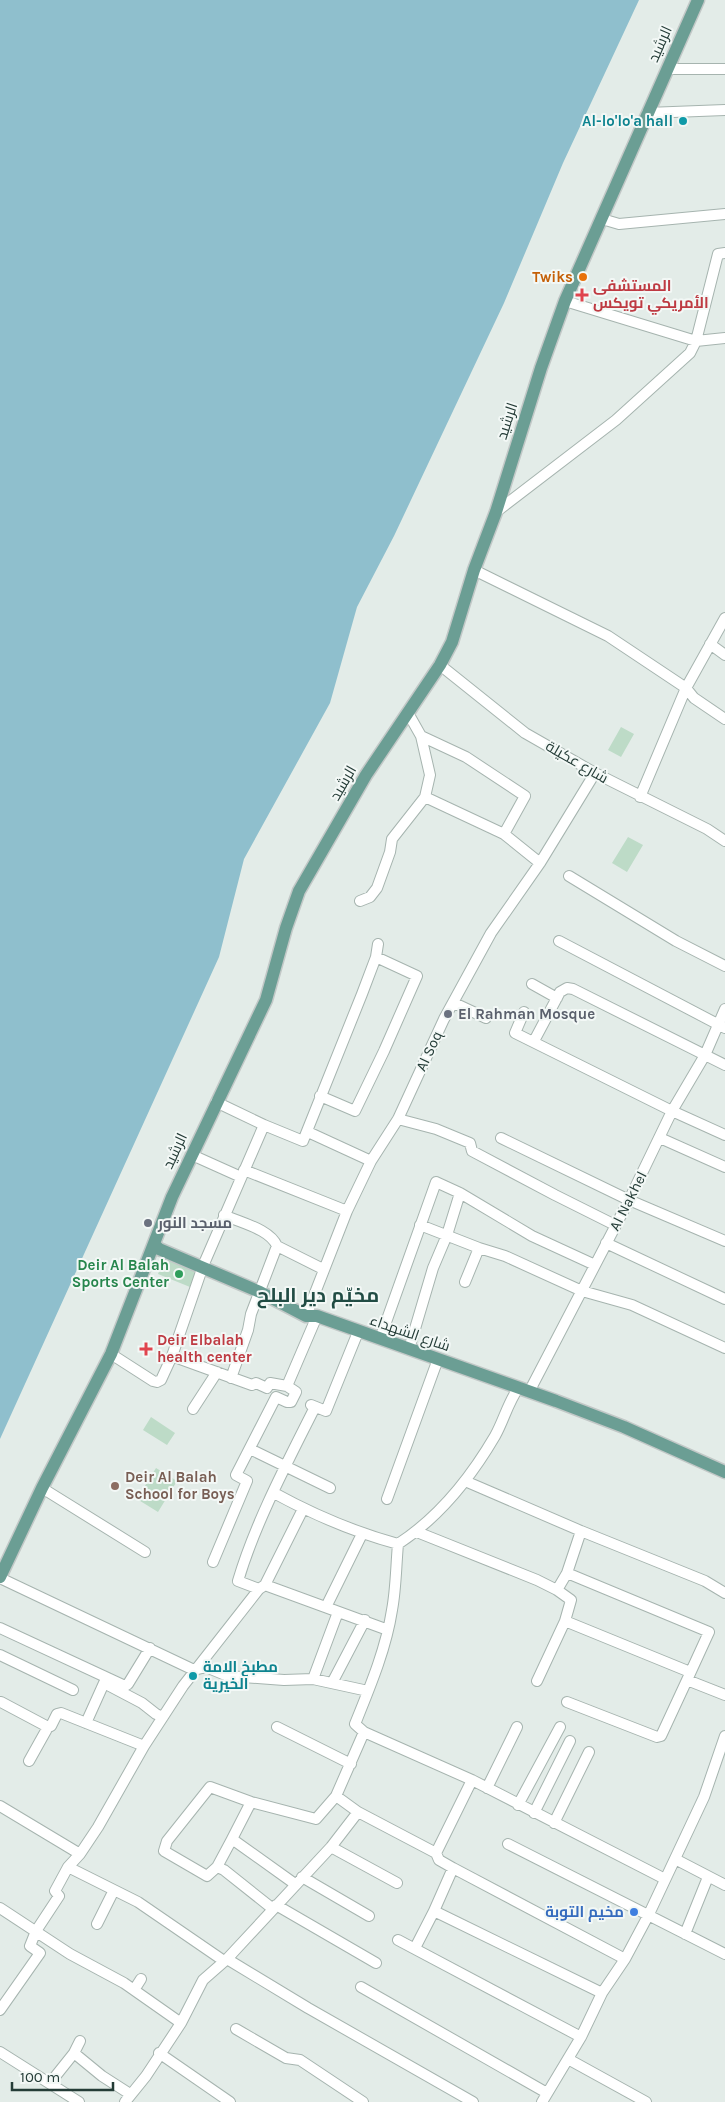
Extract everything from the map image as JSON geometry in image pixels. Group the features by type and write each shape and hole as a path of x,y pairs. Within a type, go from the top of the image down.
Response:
{"main road":[{"name":"الرشيد","path":"0,1578 42,1488 111,1354 172,1197 266,1000 298,891 366,775 440,664 452,642 474,570 496,512 530,402 566,300 698,0"},
{"name":"شارع الشهداء","path":"154,1244 158,1249 202,1266 311,1316 438,1359 521,1391 624,1427 725,1472"},
{"name":"شارع الشهداء","path":"521,1391 686,1464 725,1479"}],"street":[{"path":"667,69 725,69"},
{"path":"647,113 725,110"},
{"path":"602,219 619,224 725,214"},
{"path":"496,512 616,420 690,353 696,341 718,254 725,253"},
{"path":"566,300 696,341 725,338"},
{"path":"474,570 608,636 686,688 694,698 725,719"},
{"path":"640,797 686,688 725,618"},
{"path":"710,644 725,655"},
{"name":"شارع عكيلة","path":"440,664 525,733 640,797 708,829 725,841"},
{"path":"360,901 370,897 377,888 390,852 392,838 425,797 430,775 421,736 408,713"},
{"path":"421,736 466,757 525,796 504,834"},
{"name":"Al Soq","path":"287,1386 311,1316 323,1269 371,1161 398,1119 444,1019 491,933 540,863 595,773"},
{"path":"425,797 504,834 540,863"},
{"path":"569,876 676,941 725,966"},
{"path":"559,941 722,1027"},
{"path":"216,1102 303,1141 376,957 378,944"},
{"path":"320,1096 355,1111 417,976 376,957"},
{"path":"532,984 557,998"},
{"path":"534,1041 560,992 567,988 573,989 725,1065"},
{"path":"454,1003 486,1018"},
{"name":"Al Nakhel","path":"398,1544 417,1532 465,1481 496,1435 582,1291 672,1111 722,1027 725,1009"},
{"path":"524,1012 515,1032 672,1111 725,1135"},
{"path":"398,1119 436,1129 470,1143 472,1151 615,1225"},
{"path":"111,1354 157,1382 161,1380 172,1356 202,1266 264,1125"},
{"path":"308,1132 371,1161"},
{"path":"501,1138 629,1200 725,1241"},
{"path":"660,1138 725,1167"},
{"path":"192,1155 347,1212"},
{"path":"380,1339 436,1182 460,1193 532,1236 595,1265"},
{"path":"409,1349 433,1268 447,1235 460,1193"},
{"path":"224,1215 267,1234 274,1239 277,1246 323,1269"},
{"path":"420,1225 505,1256 582,1291 632,1305 725,1348"},
{"path":"606,1243 725,1299"},
{"path":"231,1378 253,1307 277,1246"},
{"path":"465,1282 479,1248"},
{"path":"358,1332 326,1411 313,1406 244,1563 238,1582 262,1587 326,1607 388,1630"},
{"path":"172,1356 252,1385 256,1383 266,1388 270,1383 279,1386 282,1384 296,1392 291,1402 276,1396 261,1423 236,1475 247,1481 213,1562"},
{"path":"387,1499 438,1359"},
{"path":"193,1409 216,1372"},
{"path":"250,1449 330,1488"},
{"path":"465,1481 581,1531 705,1581 725,1593"},
{"path":"42,1488 144,1552"},
{"path":"274,1493 303,1509 362,1534 398,1544 393,1609 388,1630 368,1692 355,1724 364,1732 472,1780 665,1879"},
{"path":"0,2010 40,1953 30,1946 36,1931 59,1896 55,1891 68,1867 80,1854 98,1827 144,1746 194,1670 262,1587 303,1509"},
{"path":"556,1590 567,1573 581,1531"},
{"path":"417,1532 537,1580 570,1600 565,1621 537,1682"},
{"path":"326,1607 362,1534"},
{"path":"567,1573 710,1632 658,1737 567,1702"},
{"path":"0,1578 194,1670 206,1666 228,1676 284,1680 314,1679 368,1692"},
{"path":"314,1679 338,1612"},
{"path":"332,1683 365,1620"},
{"path":"565,1621 688,1676 725,1695"},
{"path":"0,1628 125,1686 150,1648"},
{"path":"0,1655 73,1690"},
{"path":"86,1723 104,1682 163,1717"},
{"path":"1,1702 48,1727"},
{"path":"29,1760 48,1727 51,1726 57,1714 61,1713 144,1746"},
{"path":"486,1788 517,1726"},
{"path":"518,1805 560,1726"},
{"path":"277,1727 351,1764"},
{"path":"251,1802 217,1867 206,1876 198,1873 164,1851 167,1841 210,1787 251,1802 316,1819 336,1796 364,1732"},
{"path":"361,1987 545,2098 581,2037 602,1993 625,1959 649,1914 722,1760 725,1736"},
{"path":"534,1813 570,1741"},
{"path":"554,1823 589,1752"},
{"path":"436,1853 472,1780"},
{"path":"336,1796 358,1812 436,1853 439,1860 453,1868 625,1959"},
{"path":"0,1806 80,1854"},
{"path":"74,2053 128,2098 146,2076 159,2053 181,2023 203,1980 225,1960 331,1847 358,1812"},
{"path":"232,1839 299,1881 369,1916"},
{"path":"508,1844 725,1954"},
{"path":"331,1847 397,1883"},
{"path":"675,1859 725,1885"},
{"path":"68,1867 138,1902 225,1960 473,2102"},
{"path":"217,1867 224,1870 275,1907 376,1963"},
{"path":"415,1948 453,1868"},
{"path":"684,1934 708,1877"},
{"path":"97,1924 114,1890"},
{"path":"0,1908 70,1954 86,1961 134,1990 181,2023"},
{"path":"434,1911 602,1993"},
{"path":"398,1940 581,2037"},
{"path":"134,1990 141,1979"},
{"path":"236,2029 286,2058 300,2060 362,2102"},
{"path":"50,2083 74,2053 80,2041"},
{"path":"0,2052 79,2102"},
{"path":"159,2053 230,2102"},
{"path":"568,2059 646,2102"}],"green space":[{"path":"621,727 634,734 621,757 608,750"},
{"path":"628,837 643,845 627,872 612,863"},
{"path":"165,1257 197,1271 190,1287 158,1274"},
{"path":"151,1417 175,1433 167,1445 143,1430"},
{"path":"156,1468 177,1481 158,1512 137,1499"}],"water":[{"path":"0,0 639,0 563,163 504,303 394,536 357,607 330,703 244,859 219,957 0,1439"}],"place":[{"name":"Al-lo'lo'a hall","path":"683,121"},
{"name":"Twiks","path":"583,277"},
{"name":"المستشفى الأمريكي تويكس","path":"582,295"},
{"name":"El Rahman Mosque","path":"448,1014"},
{"name":"مسجد النور","path":"148,1223"},
{"name":"Deir Al Balah Sports Center","path":"179,1274"},
{"name":"Deir Elbalah health center","path":"146,1349"},
{"name":"Deir Al Balah School for Boys","path":"115,1486"},
{"name":"مطبخ الامة الخيرية","path":"193,1676"},
{"name":"مخيم التوبة","path":"634,1912"}],"district":[{"name":"مخيّم دير البلح","path":"318,1295"}]}
